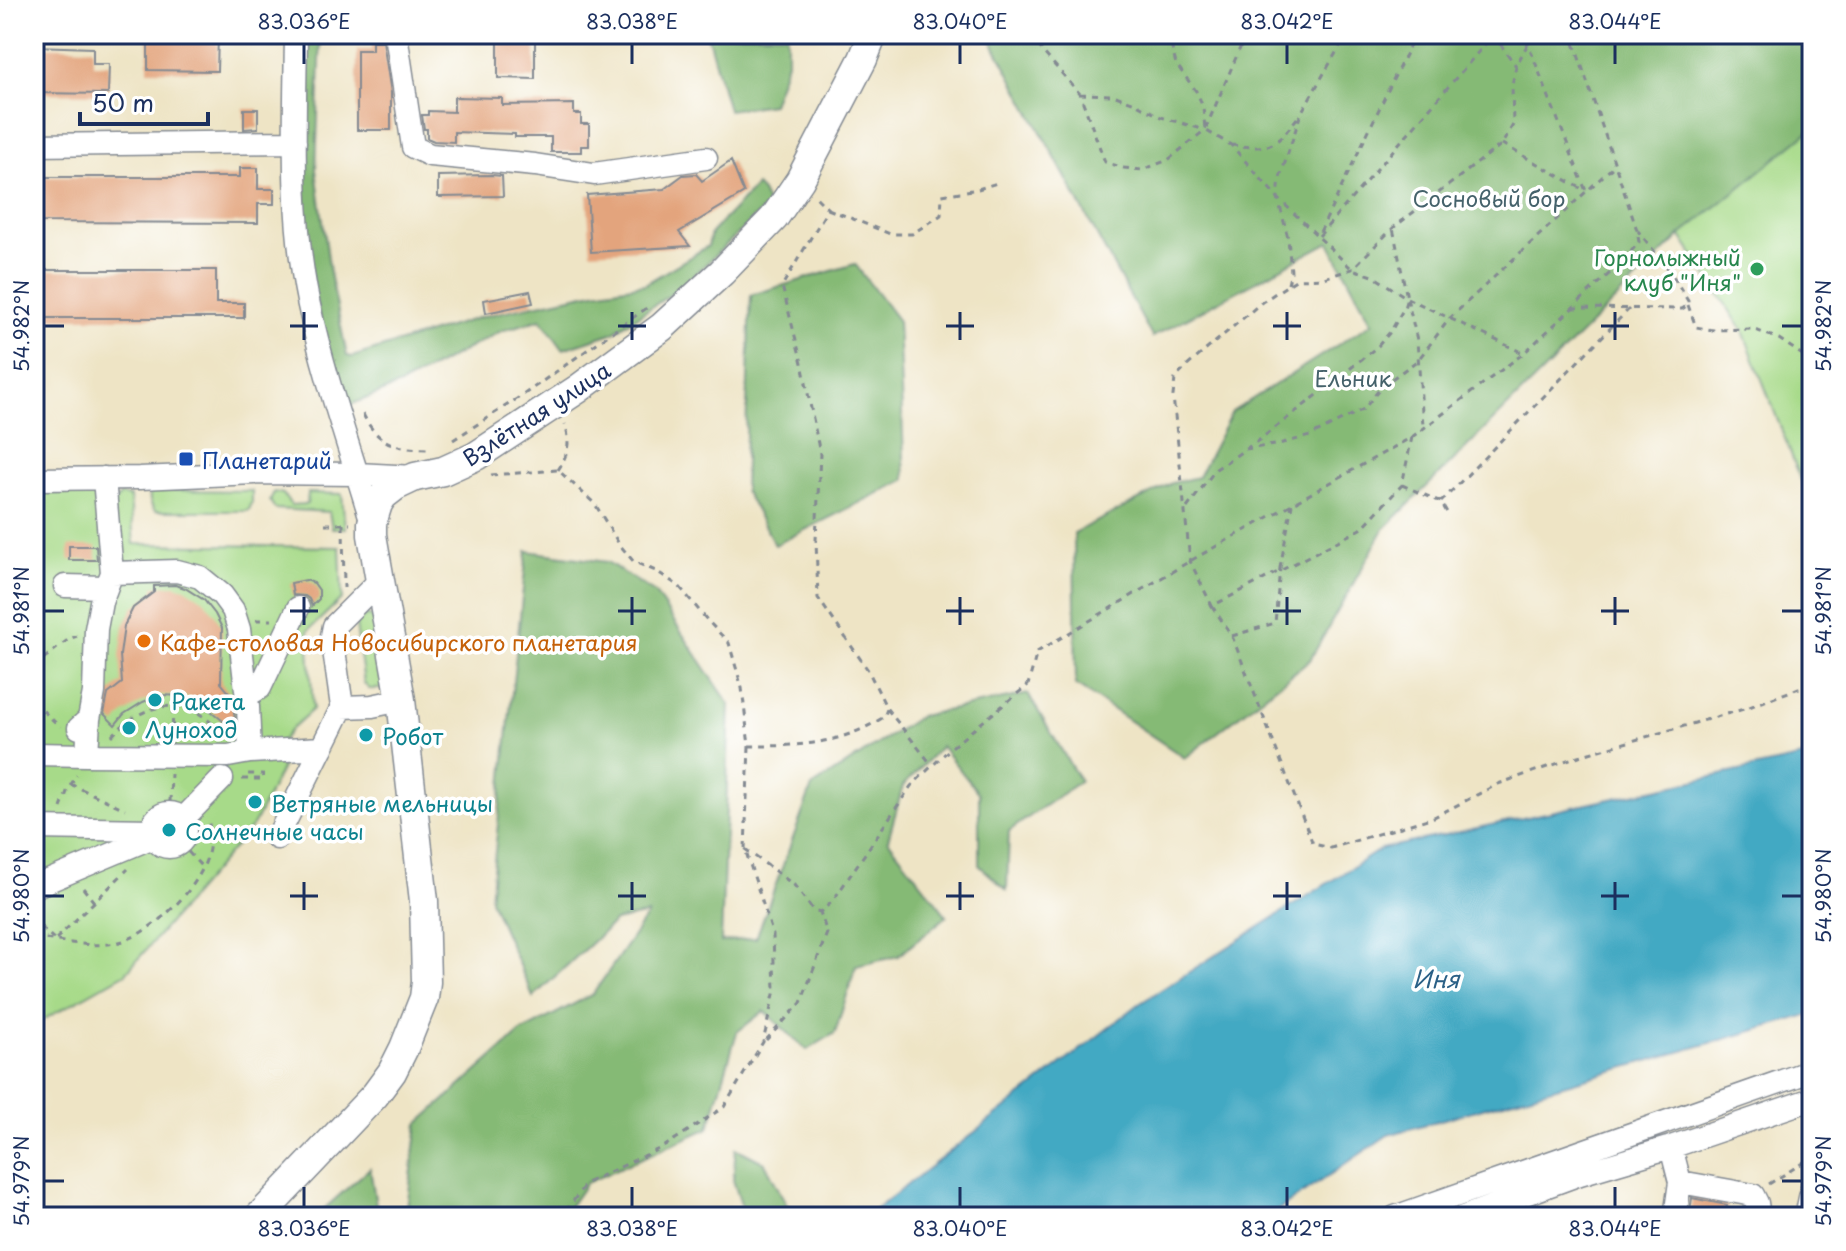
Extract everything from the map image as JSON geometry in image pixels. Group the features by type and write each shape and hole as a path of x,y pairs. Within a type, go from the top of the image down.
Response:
{"main road":[{"name":"Взлётная улица","path":"415,477 443,471 476,456 578,389 662,327 722,272 774,218 800,180 873,34"},
{"path":"259,1217 375,1095 392,1072 424,998 424,901 401,700 381,579 363,523 383,496 415,477"}],"street":[{"path":"296,34 295,142 299,230 308,298 326,374 357,474 363,523"},
{"path":"396,34 413,147 430,155 594,174 706,158"},
{"path":"34,145 295,142"},
{"name":"Взлётная улица","path":"34,479 255,473 415,477"},
{"path":"92,755 82,725 94,692 96,629 109,580 104,478"},
{"path":"65,586 177,571 200,577 222,595 233,610 239,629 246,696 242,754"},
{"path":"277,838 342,707 332,636 334,626 381,579"},
{"path":"246,696 260,688 295,614"},
{"path":"342,707 372,706 401,700"},
{"path":"34,754 92,755 171,765 242,754 322,748"},
{"path":"34,887 201,801 222,779"},
{"path":"34,828 164,821"},
{"path":"164,821 160,845 170,847 180,843"},
{"path":"1395,1217 1805,1073 1812,1074"},
{"path":"1463,1217 1580,1174 1812,1099"},
{"path":"1671,1147 1680,1182 1675,1217"},
{"path":"1680,1182 1753,1195 1759,1217"},
{"path":"1806,1217 1812,1188"}],"path":[{"path":"1033,34 1042,51 1080,94 1105,162 1142,170 1168,160 1205,130 1246,34"},
{"path":"1168,34 1176,64 1203,106 1205,130"},
{"path":"1231,145 1262,148 1280,140 1301,113 1347,34"},
{"path":"1399,34 1408,45"},
{"path":"1319,236 1415,34"},
{"path":"1319,236 1493,34 1516,66"},
{"path":"1533,34 1516,66 1512,85 1513,125 1502,144 1393,228 1352,269 1324,278 1297,279 1262,302 1175,379 1173,396 1190,561 1212,606 1232,636 1313,844 1331,848 1434,817 1498,784 1579,756 1744,709 1812,683"},
{"path":"820,912 832,902 911,786 953,746 1028,685 1037,652 1190,561 1412,437 1524,353 1623,261 1639,242 1637,230 1571,34"},
{"path":"1526,37 1527,46"},
{"path":"1526,37 1586,191"},
{"path":"1080,94 1113,95 1161,117 1205,130 1231,145 1278,198 1352,269 1373,276 1407,298 1524,353"},
{"path":"1287,286 1291,272 1288,238 1278,198 1280,178 1301,113"},
{"path":"1502,144 1586,191"},
{"path":"1245,449 1310,436 1364,409 1382,386 1418,360 1450,318 1616,164"},
{"path":"800,180 828,209 890,234 912,234 941,215 942,195 997,183"},
{"path":"828,209 782,286 802,363 820,454 816,540 818,598 868,670 887,709 932,765"},
{"path":"1393,228 1417,340 1423,428"},
{"path":"1637,230 1670,271 1688,301 1696,327 1713,330 1753,329 1779,339 1812,359"},
{"path":"1185,510 1216,469 1378,346 1391,331 1407,298"},
{"path":"450,442 655,302"},
{"path":"1572,308 1682,309 1688,305"},
{"path":"1441,502 1629,309"},
{"path":"554,405 567,428 568,439 567,457 558,470"},
{"path":"363,414 379,439 406,449 438,449"},
{"path":"1212,606 1361,529 1402,485 1412,437"},
{"path":"476,456 491,476 558,470 595,504 619,544 634,562 656,571 679,586 729,643 742,688 749,746 745,849 773,935 775,990 763,1042"},
{"path":"1402,485 1441,502 1448,514"},
{"path":"1232,636 1275,623 1280,571 1292,504"},
{"path":"325,524 363,523"},
{"path":"343,524 344,600"},
{"path":"236,620 295,614"},
{"path":"34,666 69,639 96,629"},
{"path":"34,650 45,657"},
{"path":"34,737 37,705"},
{"path":"92,755 120,727 154,709 173,706 203,716 242,754"},
{"path":"58,828 63,800 71,783 164,821 171,765 173,706"},
{"path":"749,746 793,746 847,737 884,717 887,709"},
{"path":"34,937 74,943 115,943 152,925 185,897 203,869 211,840 201,801"},
{"path":"180,843 203,869"},
{"path":"745,849 794,885 813,910 820,912"},
{"path":"55,940 132,866"},
{"path":"562,1217 586,1183 665,1146 724,1107 763,1042 801,1003 827,933 820,912"},
{"path":"34,917 55,940"},
{"path":"1753,1195 1812,1157"}],"green space":[{"path":"303,34 321,34 316,170 330,273 347,356 484,316 645,284 708,246 711,233 756,186 768,205 682,287 612,333 563,349 541,319 501,331 400,385 343,408 315,299 305,227"},
{"path":"707,34 787,34 787,62 772,104 728,110"},
{"name":"Сосновый бор","path":"988,34 1812,34 1812,129 1682,234 1384,529 1310,660 1185,758 1076,685 1074,533 1172,483 1198,477 1232,412 1372,323 1329,242 1152,337"},
{"name":"Горнолыжный клуб \"Иня\"","path":"1812,34 1812,508 1743,331 1662,207"},
{"path":"855,264 898,321 905,480 775,545 744,490 751,295"},
{"path":"252,491 252,502 247,511 155,511 150,497 150,492"},
{"path":"94,492 116,500 121,495 130,497 134,544 340,547 342,598 308,631 313,709 281,742 284,763 254,824 126,973 34,1025 34,587 42,586 43,545 34,545 34,499 37,493"},
{"path":"274,492 283,494 291,505 307,504 308,493 342,494 345,528 332,528 329,512 275,509 270,501"},
{"path":"527,551 607,562 655,593 730,705 721,942 756,938 812,787 920,716 1028,694 1080,781 1009,831 1007,890 979,865 979,794 941,746 903,786 888,840 947,916 898,956 856,966 835,1033 807,1050 764,1011 737,1032 709,1128 586,1183 562,1217 389,1217 406,1215 418,1124 521,1032 593,994 648,914 615,921 533,997 490,899"},
{"path":"366,615 375,618 385,681 382,689 369,689 364,683 356,626"},
{"path":"736,1148 765,1163 793,1217 745,1217 733,1180"},
{"path":"370,1168 378,1217 315,1217"}],"water":[{"name":"Иня","path":"1812,755 1812,1014 1388,1135 1268,1217 866,1217 1139,1004 1381,849"}],"building":[{"path":"148,34 218,36 217,71 148,70"},
{"path":"502,34 535,38 535,79 498,78 498,38 502,38"},
{"path":"372,41 383,41 391,93 391,130 357,130 357,50 372,50"},
{"path":"34,46 93,48 93,64 109,64 108,94 34,93"},
{"path":"454,97 502,98 502,105 574,104 574,114 581,114 581,124 589,124 589,146 581,146 581,152 551,152 551,137 515,137 515,134 454,132 454,142 427,138 422,115 428,115 428,111 454,112"},
{"path":"244,109 258,109 258,128 244,129"},
{"path":"731,161 744,193 679,232 690,246 591,252 587,195 664,189 683,175 696,174 702,181"},
{"path":"240,168 258,168 258,189 274,189 274,204 258,204 258,223 34,222 34,177 240,177"},
{"path":"438,176 502,176 503,196 438,197"},
{"path":"34,270 216,270 216,303 244,303 244,318 34,318"},
{"path":"530,291 533,303 486,313 484,300"},
{"path":"69,546 96,546 97,560 69,560"},
{"path":"306,580 314,583 319,590 319,599 312,606 305,596 293,595 291,583"},
{"path":"175,585 204,600 222,628 221,683 232,696 235,720 229,726 205,706 183,696 161,695 124,714 115,725 104,714 108,694 122,683 120,655 124,626 133,608 154,592 154,586"},
{"path":"1692,1198 1727,1205 1725,1217 1689,1217"}],"place":[{"name":"Горнолыжный клуб \"Иня\"","path":"1757,269"},
{"name":"Планетарий","path":"186,459"},
{"name":"Кафе-столовая Новосибирского планетария","path":"144,641"},
{"name":"Ракета","path":"155,700"},
{"name":"Луноход","path":"129,728"},
{"name":"Робот","path":"366,735"},
{"name":"Ветряные мельницы","path":"255,802"},
{"name":"Солнечные часы","path":"169,830"}],"park label":[{"name":"Ельник","path":"1353,377"}]}
